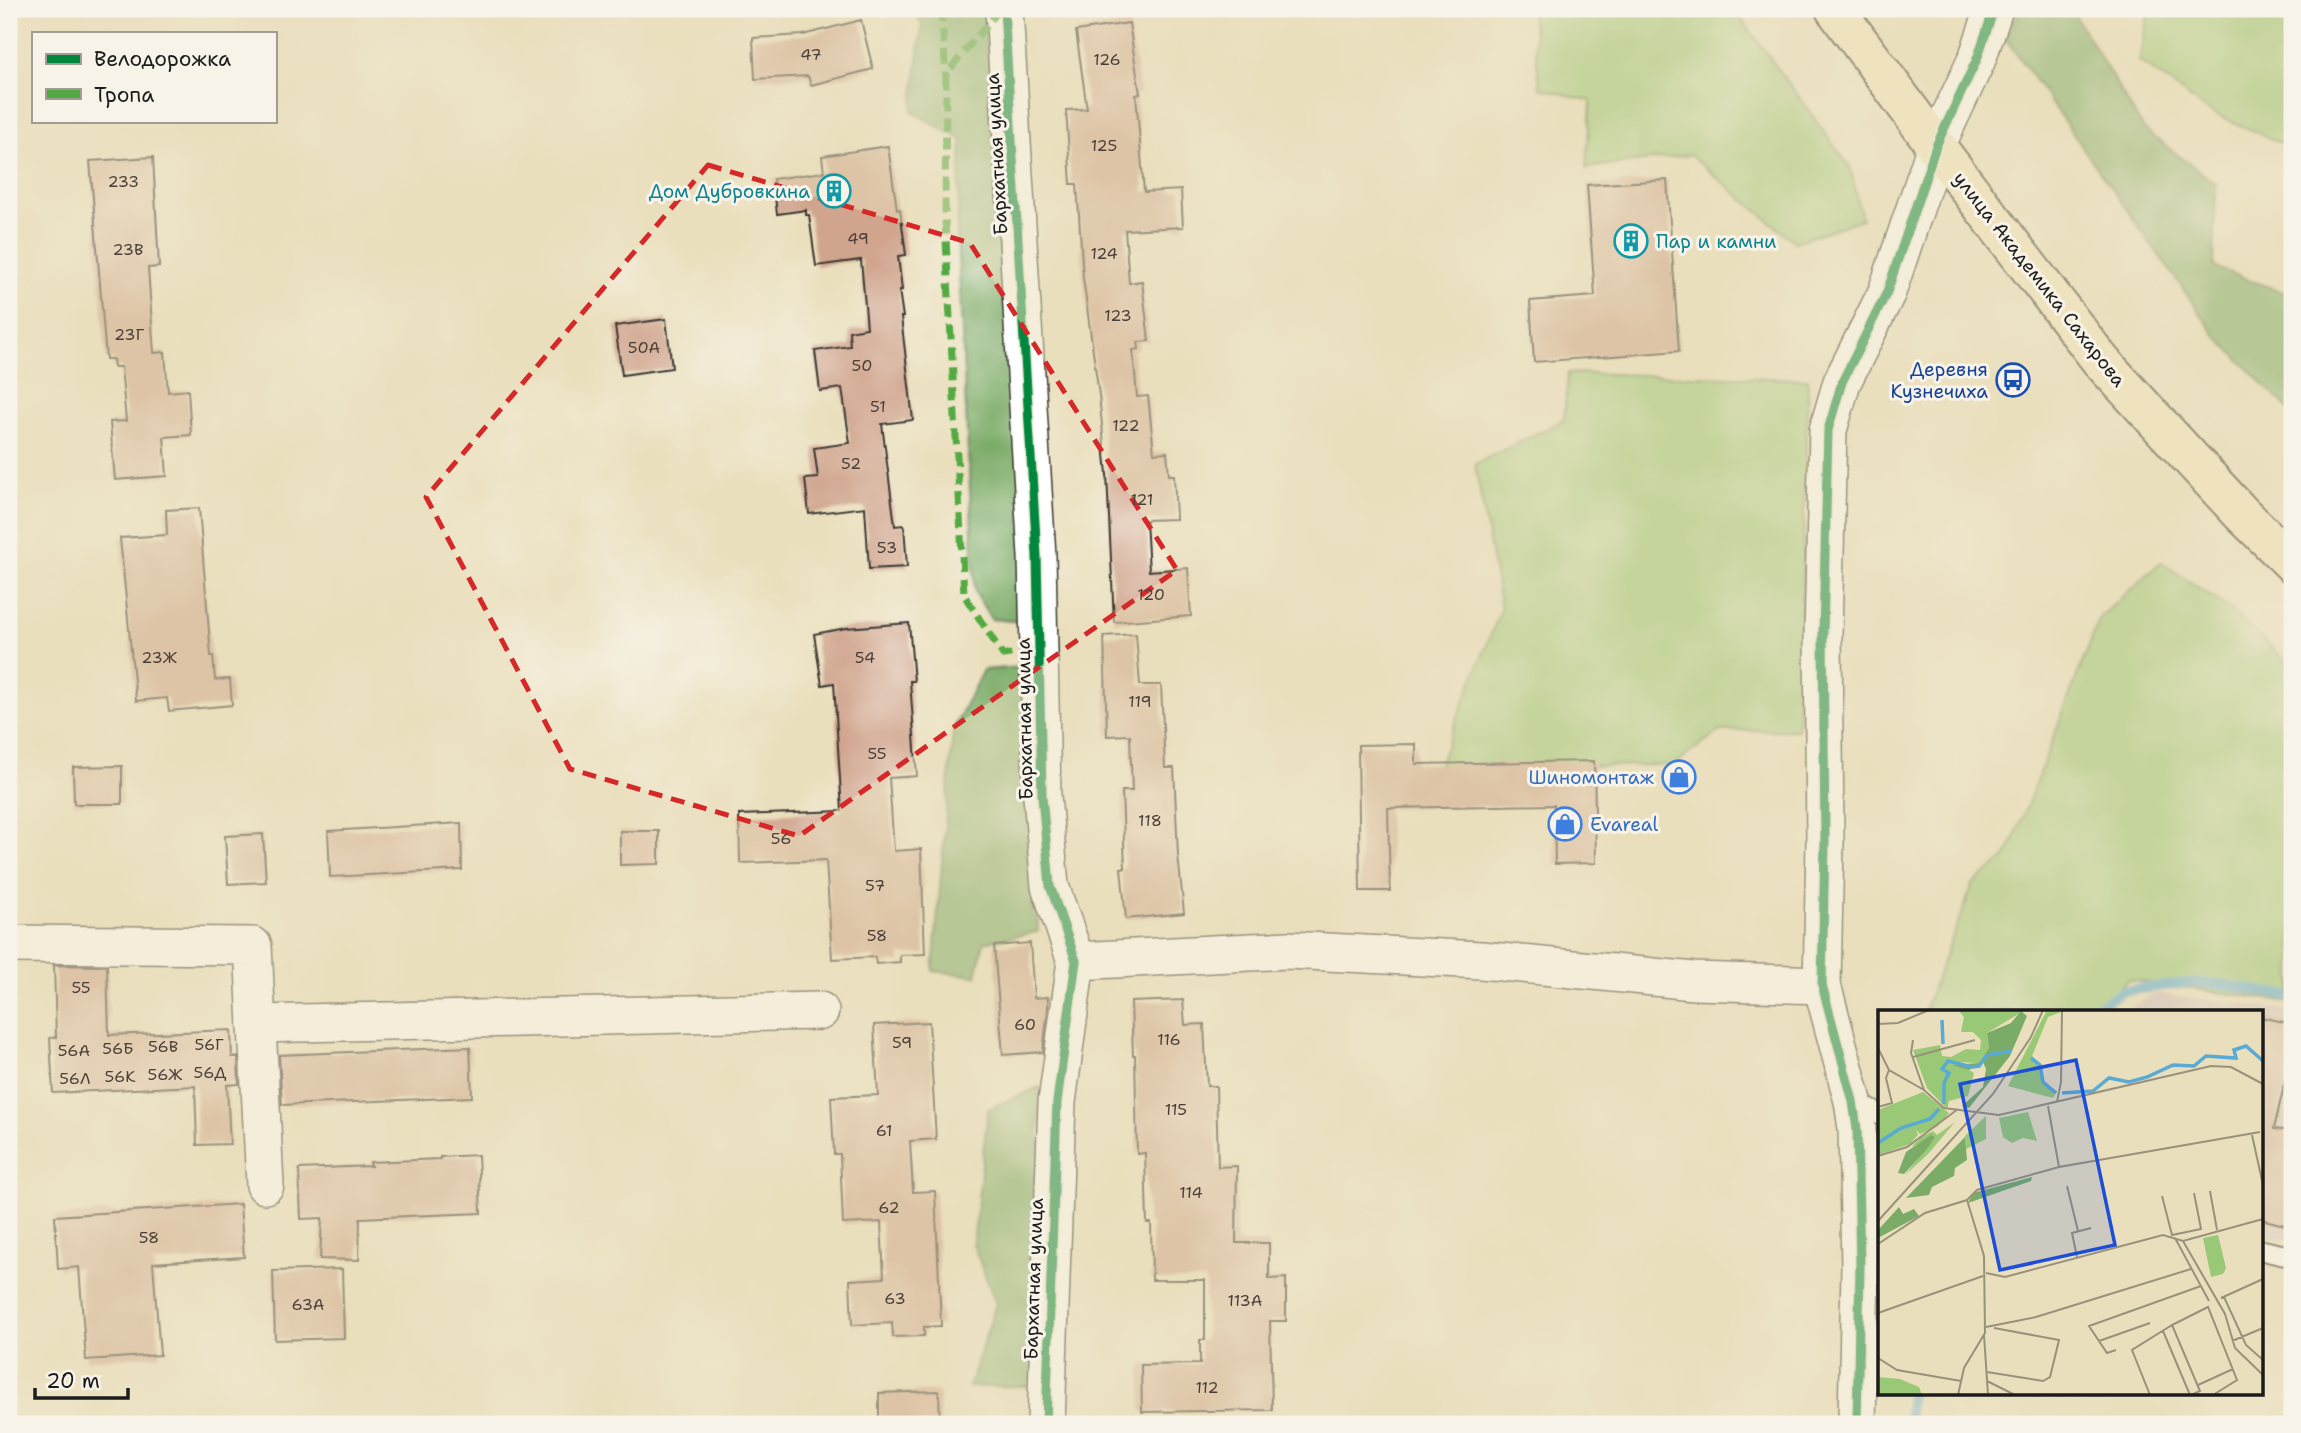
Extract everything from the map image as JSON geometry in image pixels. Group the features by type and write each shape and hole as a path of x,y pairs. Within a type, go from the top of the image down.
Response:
{"main road":[{"name":"улица Академика Сахарова","path":"1835,9 2101,361 2241,513 2292,563"}],"street":[{"name":"Бархатная улица","path":"1004,9 1037,556 1042,796 1050,886 1076,961 1057,1102 1046,1424"},
{"path":"1857,1424 1860,1266 1857,1129 1866,1108 1822,985 1825,841 1823,634 1828,430 1842,382 1887,292 1936,146 1978,59 1994,9"},
{"path":"9,944 253,946 265,1185"},
{"path":"1076,961 1288,950 1481,960 1694,981 1822,985"},
{"path":"257,1024 820,1011"}],"lane":[{"path":"2262,1250 2292,1257"}],"highlighted area":[{"path":"708,165 970,243 1177,570 799,836 570,769 426,497"}],"shaded area":[{"path":"2154,993 2292,1011 2292,1241 2262,1234 2262,1010 2127,1010"}],"green space":[{"path":"914,9 997,9 1022,406 1021,622 991,619 975,592 957,233 962,140 912,112 922,25"},
{"path":"1531,9 1734,9 1850,167 1862,219 1795,242 1690,155 1586,168 1591,101 1540,88"},
{"path":"2020,9 2071,9 2143,128 2216,184 2214,267 2292,295 2292,413 2217,337 2005,38"},
{"path":"2149,9 2292,9 2292,148 2210,112 2139,61"},
{"path":"1568,373 1808,379 1798,730 1719,731 1674,765 1438,767 1501,609 1475,464 1564,420"},
{"path":"2161,562 2234,612 2292,667 2292,1002 2128,980 2098,1010 1924,1010 1973,884 2007,857 2100,617"},
{"path":"1034,666 1038,932 984,942 976,976 933,971 953,730 983,670"},
{"path":"1039,1087 1040,1386 969,1387 996,1304 973,1244 988,1109"}],"building":[{"path":"861,20 873,69 811,85 808,76 755,79 753,38 803,35"},
{"path":"1129,23 1140,94 1136,95 1144,192 1181,190 1183,227 1125,230 1129,283 1142,281 1149,341 1138,342 1139,349 1133,350 1137,397 1148,396 1154,453 1167,452 1169,475 1174,475 1176,519 1146,520 1149,571 1188,568 1191,616 1114,622 1107,474 1083,278 1077,184 1071,184 1066,110 1087,109 1076,31"},
{"path":"888,146 906,255 898,256 902,290 899,290 913,420 882,424 895,526 904,525 907,567 869,569 865,507 809,514 805,479 818,478 814,448 850,443 842,388 820,391 815,351 850,346 849,331 867,328 861,260 816,266 809,215 806,215 806,210 777,214 773,179 824,172 822,156"},
{"path":"153,157 159,267 148,268 154,353 165,352 168,392 188,390 191,435 164,437 167,476 115,480 110,422 126,421 121,367 114,367 113,359 106,359 90,161"},
{"name":"Пар и камни","path":"1667,180 1679,351 1534,362 1530,301 1595,296 1587,185"},
{"path":"666,319 672,368 622,375 615,326"},
{"path":"199,508 215,680 230,679 232,705 169,711 167,698 136,701 120,538 167,535 166,510"},
{"path":"909,623 917,776 889,778 894,851 921,849 925,954 900,955 900,962 876,964 875,957 832,959 826,860 740,863 739,815 842,811 834,683 822,685 814,634 846,628"},
{"path":"1136,634 1140,685 1161,685 1165,768 1174,768 1184,913 1126,919 1121,868 1125,868 1122,791 1132,791 1130,735 1107,736 1104,636"},
{"path":"1416,744 1416,764 1594,761 1596,863 1555,864 1554,805 1388,808 1390,891 1360,891 1358,745"},
{"path":"122,766 122,804 74,804 73,767"},
{"path":"461,823 462,870 330,877 328,831"},
{"path":"620,831 659,831 659,864 620,865"},
{"path":"263,834 266,882 228,884 225,836"},
{"path":"1030,943 1034,998 1048,997 1043,1052 1003,1055 994,946"},
{"path":"54,965 107,966 109,1035 231,1030 232,1057 238,1057 239,1084 227,1085 230,1144 197,1145 195,1086 53,1093 50,1038 56,1037"},
{"path":"1183,1000 1185,1025 1204,1024 1207,1086 1216,1086 1218,1167 1237,1166 1236,1243 1269,1243 1269,1279 1286,1278 1286,1321 1270,1321 1272,1410 1142,1412 1141,1365 1200,1364 1200,1340 1205,1340 1205,1280 1152,1280 1151,1223 1147,1223 1145,1153 1137,1154 1131,1002"},
{"path":"2262,1017 2292,1024 2292,1051 2274,1129 2292,1131 2292,1227 2262,1219"},
{"path":"929,1022 936,1139 910,1141 913,1192 935,1191 941,1326 924,1327 924,1336 893,1337 892,1323 852,1325 850,1280 884,1278 881,1222 843,1224 840,1154 834,1154 831,1097 878,1095 874,1025"},
{"path":"470,1047 472,1097 282,1105 279,1055"},
{"path":"478,1155 481,1213 360,1218 359,1260 320,1259 322,1218 301,1219 299,1169 371,1166 370,1162"},
{"path":"240,1204 244,1257 153,1263 160,1355 86,1360 79,1267 58,1269 55,1216"},
{"path":"342,1269 344,1338 275,1340 273,1271"},
{"path":"939,1391 940,1424 879,1424 879,1393"}],"waterway":[{"path":"2091,1010 2123,991 2188,983 2221,984 2292,997"},
{"path":"1908,1424 1911,1394"}],"marked path":[{"path":"941,9 946,74"},
{"path":"1000,9 946,74 945,219 964,595 1003,655 1041,650"}],"cycle path":[{"path":"1004,9 1037,556 1042,796 1050,886 1076,961 1057,1102 1046,1424"},
{"path":"1857,1424 1860,1266 1857,1129 1853,1101 1822,985 1825,841 1823,634 1828,430 1842,382 1887,292 1936,146 1977,59 1994,9"}],"place":[{"name":"Дом Дубровкина","path":"834,191"},
{"name":"Пар и камни","path":"1631,241"},
{"name":"Деревня Кузнечиха","path":"2013,380"},
{"name":"Шиномонтаж","path":"1679,777"},
{"name":"Evareal","path":"1565,824"}]}
